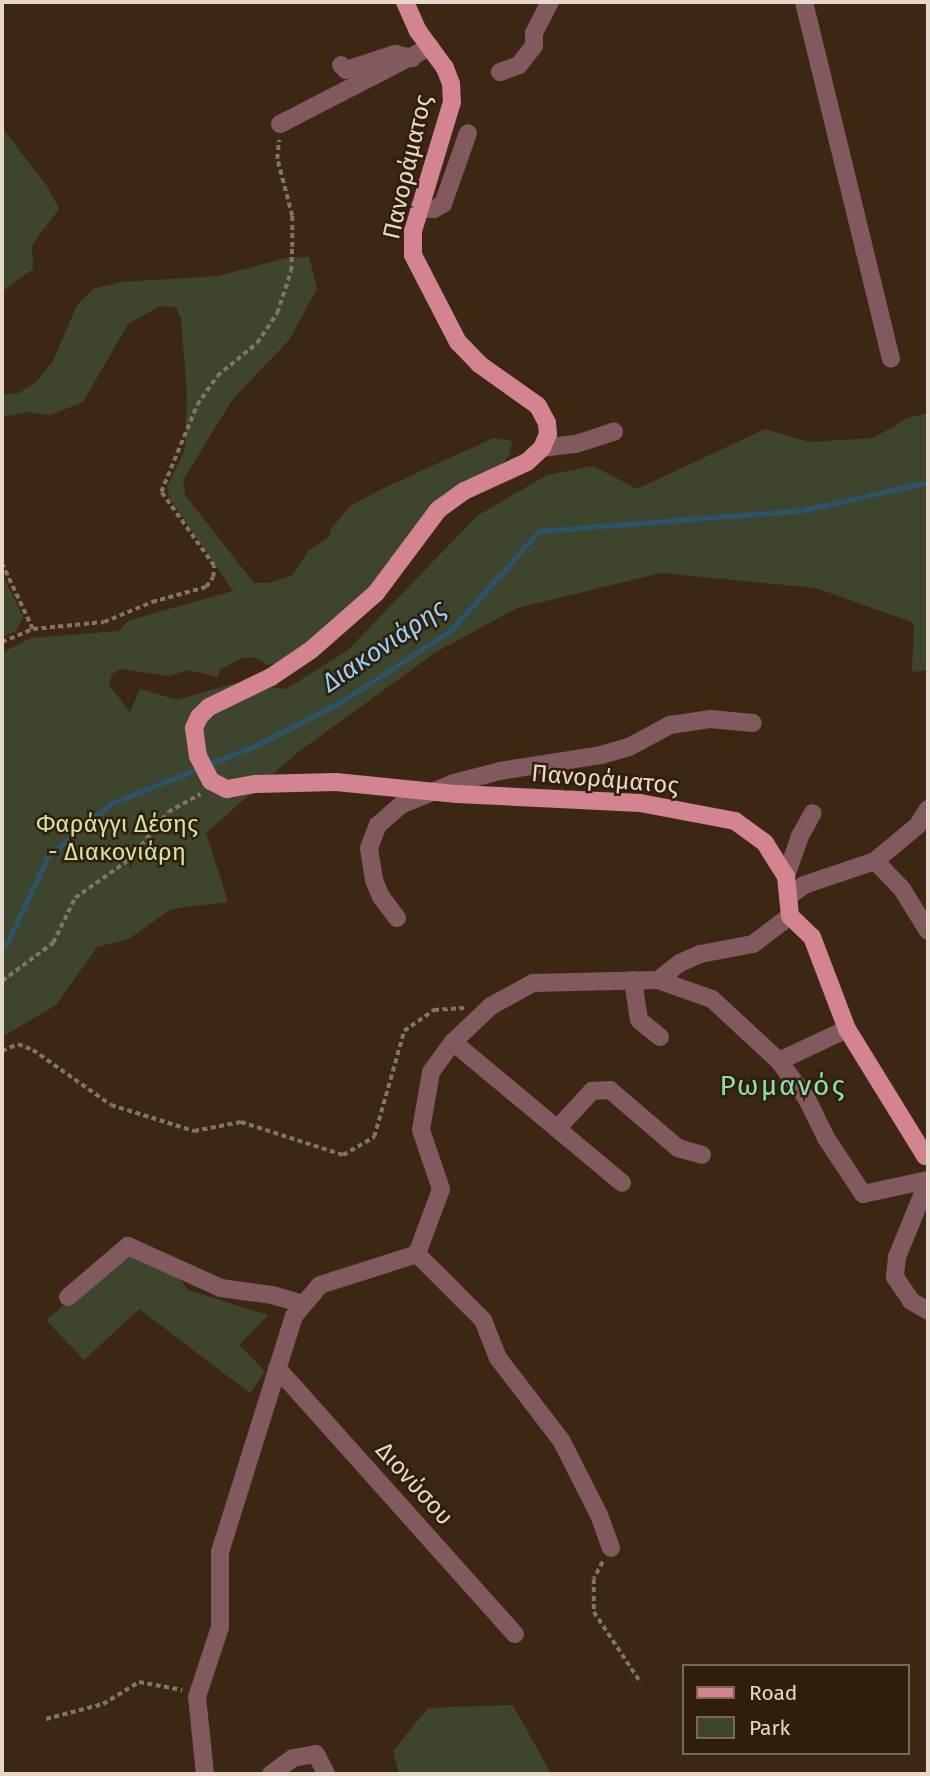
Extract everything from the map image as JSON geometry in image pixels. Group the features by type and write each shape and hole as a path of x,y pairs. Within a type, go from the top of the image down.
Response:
{"main road":[{"name":"Πανοράματος","path":"405,2 452,84 453,102 413,231 413,255 449,330 468,355 541,410 548,429 542,448"},
{"path":"212,779 198,756 194,728 199,717 209,707 271,677 311,650 376,593 446,503 478,484 521,466 542,448"},
{"name":"Πανοράματος","path":"212,779 227,789 256,784 336,782 431,792 640,803 735,821 765,843 786,876 790,916"},
{"path":"790,916 812,937 847,1029 926,1155"}],"street":[{"path":"500,72 519,65 534,46 534,33 550,2"},
{"path":"804,2 891,359"},
{"path":"279,124 430,47"},
{"path":"341,65 346,71 395,54 412,58"},
{"path":"419,209 434,209 443,204 468,134"},
{"path":"542,448 576,444 614,432"},
{"path":"397,918 381,897 369,862 371,837 387,815 431,792 500,771 601,755 629,747 670,725 710,719 753,723"},
{"path":"788,897 804,885 875,860 918,825 928,809"},
{"path":"786,876 800,836 813,813"},
{"path":"875,860 902,889 928,931"},
{"path":"658,979 680,963 700,954 753,944 790,916"},
{"path":"417,1254 441,1189 421,1130 431,1072 453,1042 491,1006 533,983 658,979 712,999 779,1061 807,1099 826,1138 863,1194 928,1179"},
{"path":"633,980 639,1020 660,1037"},
{"path":"779,1061 847,1029"},
{"path":"453,1042 622,1183"},
{"path":"557,1129 593,1091 610,1090 678,1148 702,1155"},
{"path":"926,1155 928,1179 897,1257 895,1277 911,1301 928,1311"},
{"path":"68,1297 128,1246 221,1288 272,1295 303,1304"},
{"path":"205,1774 198,1693 220,1627 220,1552 294,1316 320,1285 417,1254"},
{"path":"417,1254 483,1320 498,1358 561,1440 599,1515 611,1548"},
{"name":"Διονύσου","path":"277,1367 515,1634"},
{"path":"271,1774 293,1758 316,1754 326,1774"}],"path":[{"path":"2,642 33,629 104,622 152,602 206,587 213,577 214,566 162,492 197,405 217,376 267,331 288,282 291,271 292,216 277,159 279,124"},
{"path":"2,563 33,629"},
{"path":"2,981 53,943 75,898 130,859 168,812 212,779"},
{"path":"2,1051 18,1044 33,1050 111,1105 194,1131 241,1122 343,1155 374,1137 404,1031 434,1010 491,1006"},
{"path":"611,1548 594,1579 594,1612 640,1683"},
{"path":"46,1719 103,1704 139,1682 198,1693"}],"green space":[{"path":"2,128 47,186 59,209 32,245 33,269 2,292"},
{"name":"Φαράγγι Δέσης - Διακονιάρη","path":"309,257 317,289 289,340 232,400 183,480 185,495 254,583 269,583 293,575 308,551 329,537 331,529 350,506 382,489 493,438 512,441 510,454 502,464 459,483 367,594 282,663 267,665 254,657 242,658 221,669 217,677 188,670 169,676 121,669 112,674 109,685 130,712 140,689 177,700 235,683 286,689 348,650 477,516 547,475 593,466 637,489 765,429 809,442 874,438 907,418 928,413 928,670 912,672 914,623 816,588 661,573 517,608 436,652 297,753 206,833 228,902 172,909 128,939 97,947 56,1005 2,1037 2,653 31,638 119,631 128,621 233,591 170,499 167,487 185,449 187,393 181,319 176,307 160,306 128,324 83,402 50,415 30,412 2,417 2,395 19,393 36,382 53,361 77,305 93,289 121,282 218,276 286,258"},
{"path":"2,573 23,617 16,631 2,637"},
{"path":"130,1253 172,1269 188,1290 268,1315 239,1345 265,1371 250,1393 139,1309 84,1360 46,1320"},
{"path":"513,1705 551,1774 399,1774 393,1751 428,1708"}],"waterway":[{"name":"Διακονιάρης","path":"2,949 48,856 112,803 257,745 344,700 451,630 539,531 804,510 928,482"}],"district":[{"name":"Ρωμανός","path":"783,1086"}]}
